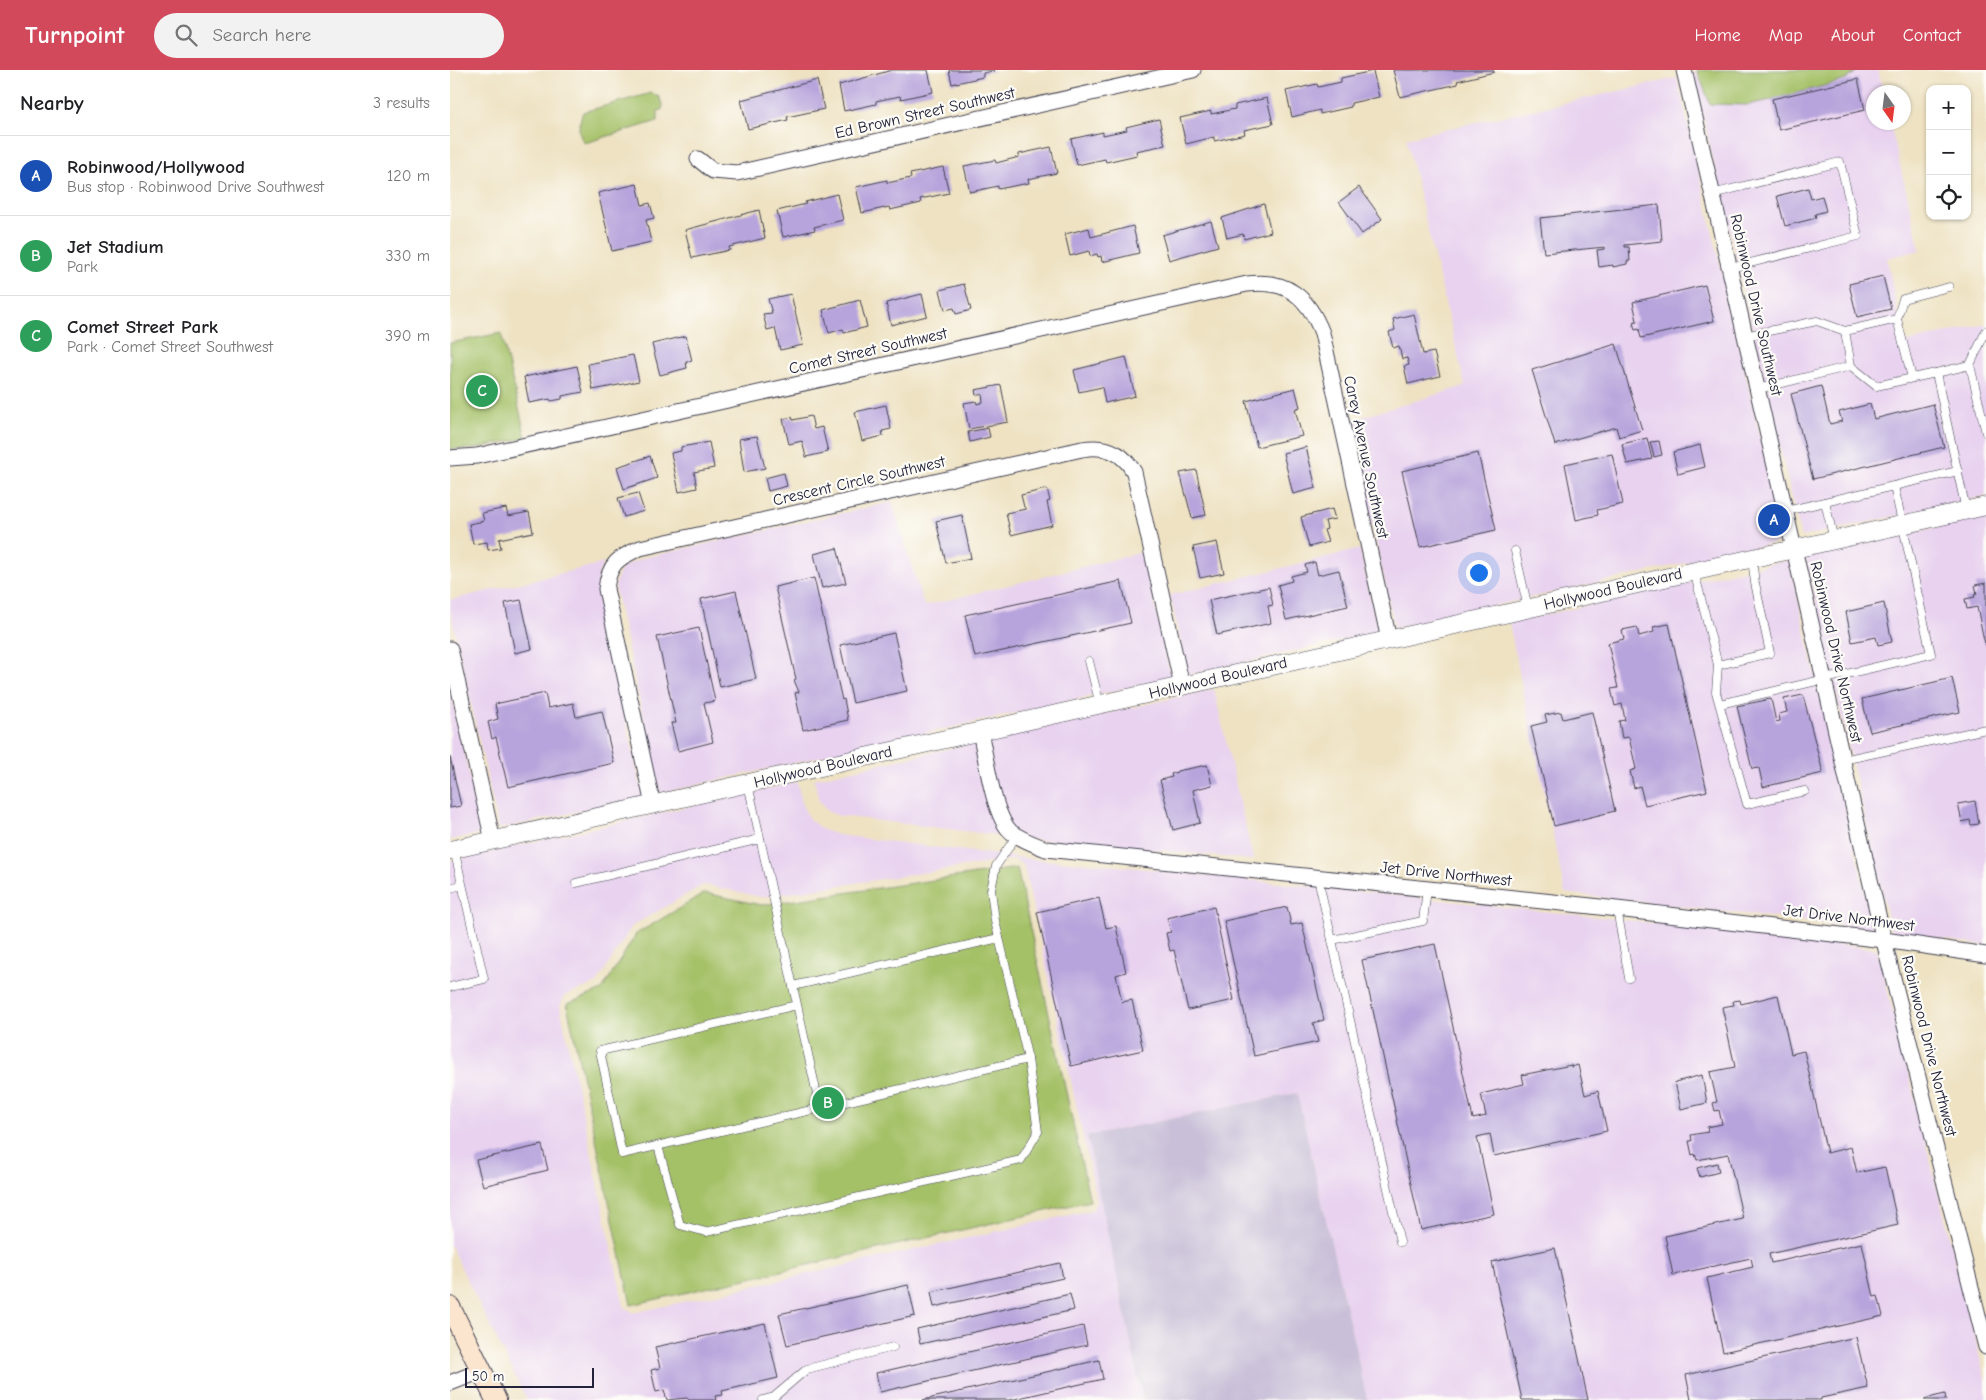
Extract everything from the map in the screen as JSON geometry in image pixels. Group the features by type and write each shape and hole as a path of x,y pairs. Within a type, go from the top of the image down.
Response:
{"main road":[{"path":"450,1307 496,1400"}],"street":[{"name":"Ed Brown Street Southwest","path":"698,159 713,171 737,173 1193,70"},
{"name":"Robinwood Drive Southwest","path":"1684,70 1795,549"},
{"name":"Comet Street Southwest","path":"450,458 477,456 1248,284 1273,284 1292,291"},
{"name":"Carey Avenue Southwest","path":"1292,291 1310,308 1322,333 1389,640"},
{"name":"Crescent Circle Southwest","path":"653,805 606,589 607,577 614,563 620,557 640,548 1089,448 1108,449 1119,453 1134,472 1182,686"},
{"name":"Hollywood Boulevard","path":"452,850 1986,506"},
{"name":"Robinwood Drive Northwest","path":"1795,549 1884,940 1986,1347"},
{"path":"450,649 492,841"},
{"name":"Jet Drive Northwest","path":"980,732 1001,818 1010,831 1024,840 1046,849 1618,909 1884,940 1986,956"},
{"path":"450,1383 481,1371"}],"lane":[{"path":"1712,194 1840,162 1858,236 1730,268"},
{"path":"1912,378 1897,320 1903,299 1949,287"},
{"path":"1745,336 1817,320 1845,331 1897,320"},
{"path":"1986,330 1970,364 1986,433"},
{"path":"1845,331 1851,366 1876,386 1970,364"},
{"path":"1758,389 1851,366"},
{"path":"1936,372 1966,510"},
{"path":"1786,511 1958,471"},
{"path":"1720,704 1931,654 1894,486"},
{"path":"1825,502 1834,540"},
{"path":"1515,551 1528,608"},
{"path":"1718,664 1770,653 1755,583 1752,558"},
{"path":"1694,571 1718,664 1716,692 1747,804 1806,791"},
{"path":"1089,661 1100,704"},
{"path":"1843,760 1986,729"},
{"path":"748,784 820,1108"},
{"path":"658,1146 680,1225 706,1232 1021,1160 1038,1132 1028,1059 999,938 991,890 996,866 1016,835"},
{"path":"576,883 760,839"},
{"path":"450,987 484,979 452,850"},
{"path":"1318,878 1400,1242"},
{"path":"450,888 462,885"},
{"path":"1332,940 1423,921 1427,889"},
{"path":"1618,909 1629,978"},
{"path":"793,986 999,938"},
{"path":"797,1005 600,1051 622,1154 1028,1059"},
{"path":"763,1400 774,1397 807,1369 893,1347"}],"shaded area":[{"path":"1858,70 1878,70 1881,85 1866,85 1866,130 1892,130 1920,250 1887,258 1903,343 1986,324 1986,496 1801,537 1693,73 1697,72 1710,104 1746,105 1846,80"},
{"path":"1677,78 1784,541 1395,628 1349,421 1465,386 1406,138"},
{"path":"892,502 924,606 1143,552 1171,678 660,793 615,589 621,570 625,566 643,558"},
{"path":"1986,516 1986,946 1891,931 1805,557"},
{"path":"1360,549 1378,632 1188,675 1170,595"},
{"path":"1789,560 1873,929 1565,893 1509,623"},
{"path":"604,563 599,572 597,591 643,797 499,829 450,609 450,600"},
{"path":"450,689 482,833 450,840"},
{"path":"1214,689 1253,860 1100,844 1038,840 840,816 828,812 819,801 814,779"},
{"path":"797,782 803,807 810,820 823,830 838,835 1038,860 1099,864 1617,919 1877,949 1986,1382 1986,1400 1367,1400 1297,1093 1087,1136 1143,1400 527,1400 450,1245 450,861","holes":["1015,859 1024,866 1097,1200 1092,1210 633,1313 624,1306 560,1006 564,996 597,983 632,926 701,886 706,885 761,897"]},
{"path":"1297,1093 1367,1400 1143,1400 1087,1136"}],"green space":[{"path":"1697,70 1858,70 1846,80 1746,105 1710,104"},
{"path":"651,93 659,97 663,105 662,110 658,111 658,121 585,143 582,140 579,128 583,112"},
{"path":"501,333 526,438 473,449 450,449 450,343"},
{"path":"1017,868 1090,1201 631,1305 567,1004 602,990 636,934 705,893 761,905"}],"building":[{"path":"892,70 928,70 933,92 901,99 900,96 876,101 876,104 844,111 839,85"},
{"path":"949,70 994,71 983,73 983,77 952,84"},
{"path":"1393,70 1493,70 1494,72 1457,81 1458,84 1400,97"},
{"path":"1373,71 1379,97 1351,103 1351,107 1320,114 1320,110 1292,117 1286,91 1317,84 1318,87 1341,82 1341,78"},
{"path":"1858,79 1865,110 1779,130 1772,99"},
{"path":"817,80 824,109 787,117 788,120 748,129 741,100"},
{"path":"1267,98 1273,124 1244,130 1245,134 1214,141 1214,137 1186,144 1180,118 1211,111 1211,114 1235,109 1235,105"},
{"path":"1159,119 1165,145 1136,151 1137,155 1106,162 1105,159 1077,165 1071,139 1103,132 1103,135 1127,130 1126,127"},
{"path":"1051,147 1057,173 1028,179 1029,183 998,189 998,186 970,192 964,166 995,160 996,163 1019,157 1019,154"},
{"path":"943,167 949,193 920,199 921,203 890,210 889,207 862,213 856,187 887,180 887,183 911,178 910,174"},
{"path":"637,184 642,205 650,203 654,218 646,220 651,242 612,251 598,193"},
{"path":"1359,187 1382,219 1362,234 1339,202"},
{"path":"1808,188 1811,199 1822,196 1826,211 1815,214 1816,218 1785,226 1777,196"},
{"path":"837,194 843,220 814,227 815,230 783,237 777,211"},
{"path":"1264,204 1271,232 1244,239 1243,234 1227,238 1222,218"},
{"path":"1659,205 1662,241 1625,245 1625,247 1629,247 1630,261 1627,261 1627,264 1599,267 1597,250 1605,249 1605,247 1544,253 1540,218"},
{"path":"759,210 765,238 729,247 730,250 692,258 685,230"},
{"path":"1211,221 1218,246 1169,260 1162,235"},
{"path":"1133,226 1139,253 1102,262 1101,256 1098,257 1097,254 1090,256 1089,251 1070,256 1065,234 1089,228 1091,237"},
{"path":"1883,276 1891,309 1857,317 1849,284"},
{"path":"964,284 971,310 956,314 954,308 945,310 940,290"},
{"path":"1705,285 1714,321 1641,338 1639,329 1635,330 1633,322 1637,321 1633,302"},
{"path":"791,294 803,345 780,350 775,328 767,330 763,314 772,313 768,299"},
{"path":"922,294 927,316 891,325 886,303"},
{"path":"860,300 867,327 844,333 843,329 829,333 823,310"},
{"path":"1414,314 1423,354 1434,352 1440,376 1408,384 1404,366 1409,365 1407,358 1402,359 1399,346 1393,348 1389,332 1395,330 1393,319"},
{"path":"686,336 692,361 686,362 687,368 660,375 652,344"},
{"path":"1616,344 1642,430 1619,437 1616,427 1555,445 1532,370"},
{"path":"633,355 639,381 593,390 588,364"},
{"path":"1126,357 1135,396 1105,403 1102,387 1079,392 1074,370"},
{"path":"577,366 583,392 562,396 562,399 529,403 524,377"},
{"path":"1001,385 1008,422 969,429 964,403 976,401 977,404 983,402 982,394 976,395 975,390"},
{"path":"1821,386 1830,424 1842,421 1839,412 1870,404 1874,419 1933,404 1944,447 1813,479 1791,394"},
{"path":"1295,388 1300,407 1295,409 1302,436 1257,447 1246,401"},
{"path":"886,405 891,429 882,431 883,436 862,441 855,412"},
{"path":"811,416 814,429 822,427 828,452 806,457 802,441 789,444 783,419 792,417 793,420"},
{"path":"988,428 990,437 970,442 968,432"},
{"path":"757,436 765,468 744,472 739,439"},
{"path":"1647,438 1652,459 1627,464 1622,444"},
{"path":"1659,441 1662,455 1654,457 1650,442"},
{"path":"709,442 714,468 694,472 697,488 679,492 671,453 681,451 681,447"},
{"path":"1700,445 1705,467 1678,474 1673,452"},
{"path":"1306,447 1316,488 1293,494 1283,453"},
{"path":"1478,453 1496,530 1420,547 1402,471"},
{"path":"1612,454 1623,504 1597,510 1598,515 1576,520 1565,464"},
{"path":"650,456 657,478 624,489 617,467"},
{"path":"1196,470 1206,515 1192,518 1180,473"},
{"path":"784,473 787,486 768,491 765,478"},
{"path":"1047,489 1050,501 1047,502 1052,525 1011,535 1006,513 1026,509 1021,495"},
{"path":"638,493 644,511 624,517 618,498"},
{"path":"506,508 508,516 529,512 533,532 499,539 501,548 488,550 487,542 473,544 469,524 484,521 482,513"},
{"path":"1332,509 1335,519 1325,521 1327,529 1324,530 1328,542 1309,547 1301,517"},
{"path":"962,515 971,558 946,563 936,521"},
{"path":"1217,542 1224,573 1200,578 1193,547"},
{"path":"837,548 846,583 822,588 814,554"},
{"path":"1315,562 1318,575 1339,570 1348,606 1286,620 1278,585 1292,581 1291,576 1307,572 1305,565"},
{"path":"814,578 848,720 803,730 795,693 799,692 794,680 796,679 775,587"},
{"path":"1121,581 1131,623 975,657 965,615"},
{"path":"1986,583 1985,645 1977,607 1967,609 1965,599 1975,597 1974,595 1977,594 1975,585"},
{"path":"1269,587 1273,605 1268,606 1271,623 1217,635 1209,600"},
{"path":"736,591 756,679 720,687 701,599"},
{"path":"521,600 532,649 515,653 505,603"},
{"path":"1884,603 1892,642 1878,645 1876,637 1852,642 1846,612"},
{"path":"1669,624 1707,791 1645,805 1640,786 1634,788 1630,771 1636,769 1629,737 1622,738 1619,721 1625,720 1622,704 1615,706 1611,689 1618,688 1608,643 1624,639 1622,630 1637,627 1639,636 1654,632 1653,627"},
{"path":"699,628 715,701 704,703 713,742 678,751 671,723 676,723 657,637"},
{"path":"894,633 907,691 853,703 840,645"},
{"path":"1952,678 1960,712 1870,732 1862,699"},
{"path":"545,693 548,708 573,703 576,717 602,711 614,763 508,787 496,737 492,739 488,722 498,719 495,704"},
{"path":"1803,695 1823,773 1763,787 1759,768 1752,769 1737,706 1771,699 1776,722 1780,721 1779,714 1787,712 1784,699"},
{"path":"1561,712 1563,719 1592,712 1615,811 1554,826 1531,726 1547,722 1545,715"},
{"path":"450,757 461,806 450,808"},
{"path":"1207,765 1212,785 1193,790 1200,823 1173,830 1160,780 1172,777 1171,774 1177,771"},
{"path":"1975,801 1979,824 1971,825 1970,820 1962,822 1958,804"},
{"path":"1099,898 1106,928 1116,926 1126,972 1116,975 1122,1002 1132,1000 1143,1050 1071,1066 1037,912"},
{"path":"1214,907 1234,1000 1188,1010 1174,950 1170,951 1166,933 1171,932 1167,918"},
{"path":"1287,907 1291,925 1302,923 1324,1020 1313,1023 1318,1042 1254,1056 1224,921"},
{"path":"1435,944 1473,1119 1486,1116 1481,1094 1524,1084 1522,1075 1578,1065 1585,1095 1598,1091 1607,1131 1494,1156 1490,1134 1477,1137 1494,1214 1421,1230 1362,960"},
{"path":"1778,995 1791,1054 1804,1051 1827,1153 1851,1147 1857,1173 1885,1167 1898,1225 1769,1254 1771,1263 1862,1243 1874,1297 1878,1296 1883,1316 1723,1352 1707,1278 1753,1267 1751,1258 1673,1275 1665,1236 1743,1219 1728,1154 1697,1160 1695,1154 1692,1155 1689,1141 1692,1141 1691,1135 1708,1132 1707,1127 1722,1124 1719,1110 1715,1111 1713,1103 1717,1102 1710,1072 1735,1067 1722,1007 1734,1005 1733,1001 1740,1000 1741,1004"},
{"path":"1702,1075 1707,1103 1681,1109 1675,1082"},
{"path":"542,1145 548,1170 483,1186 476,1160"},
{"path":"1717,1163 1719,1172 1700,1177 1697,1168"},
{"path":"1555,1248 1588,1400 1522,1400 1492,1262"},
{"path":"1060,1263 1063,1278 934,1307 931,1292"},
{"path":"908,1285 915,1316 787,1345 779,1314"},
{"path":"1070,1294 1074,1310 920,1344 917,1329"},
{"path":"765,1323 778,1378 722,1391 723,1395 715,1396 716,1400 689,1400 687,1398 667,1400 664,1390 656,1392 651,1370 660,1368 655,1347"},
{"path":"1083,1326 1087,1345 880,1392 876,1373"},
{"path":"1856,1337 1868,1388 1821,1398 1821,1400 1691,1400 1686,1375"},
{"path":"1099,1360 1103,1379 1010,1400 923,1400"},
{"path":"1945,1394 1946,1400 1924,1400 1924,1399"}],"place":[{"name":"Comet Street Park","path":"482,391"},
{"name":"Robinwood/Hollywood","path":"1774,520"},
{"name":"Jet Stadium","path":"828,1103"}]}
